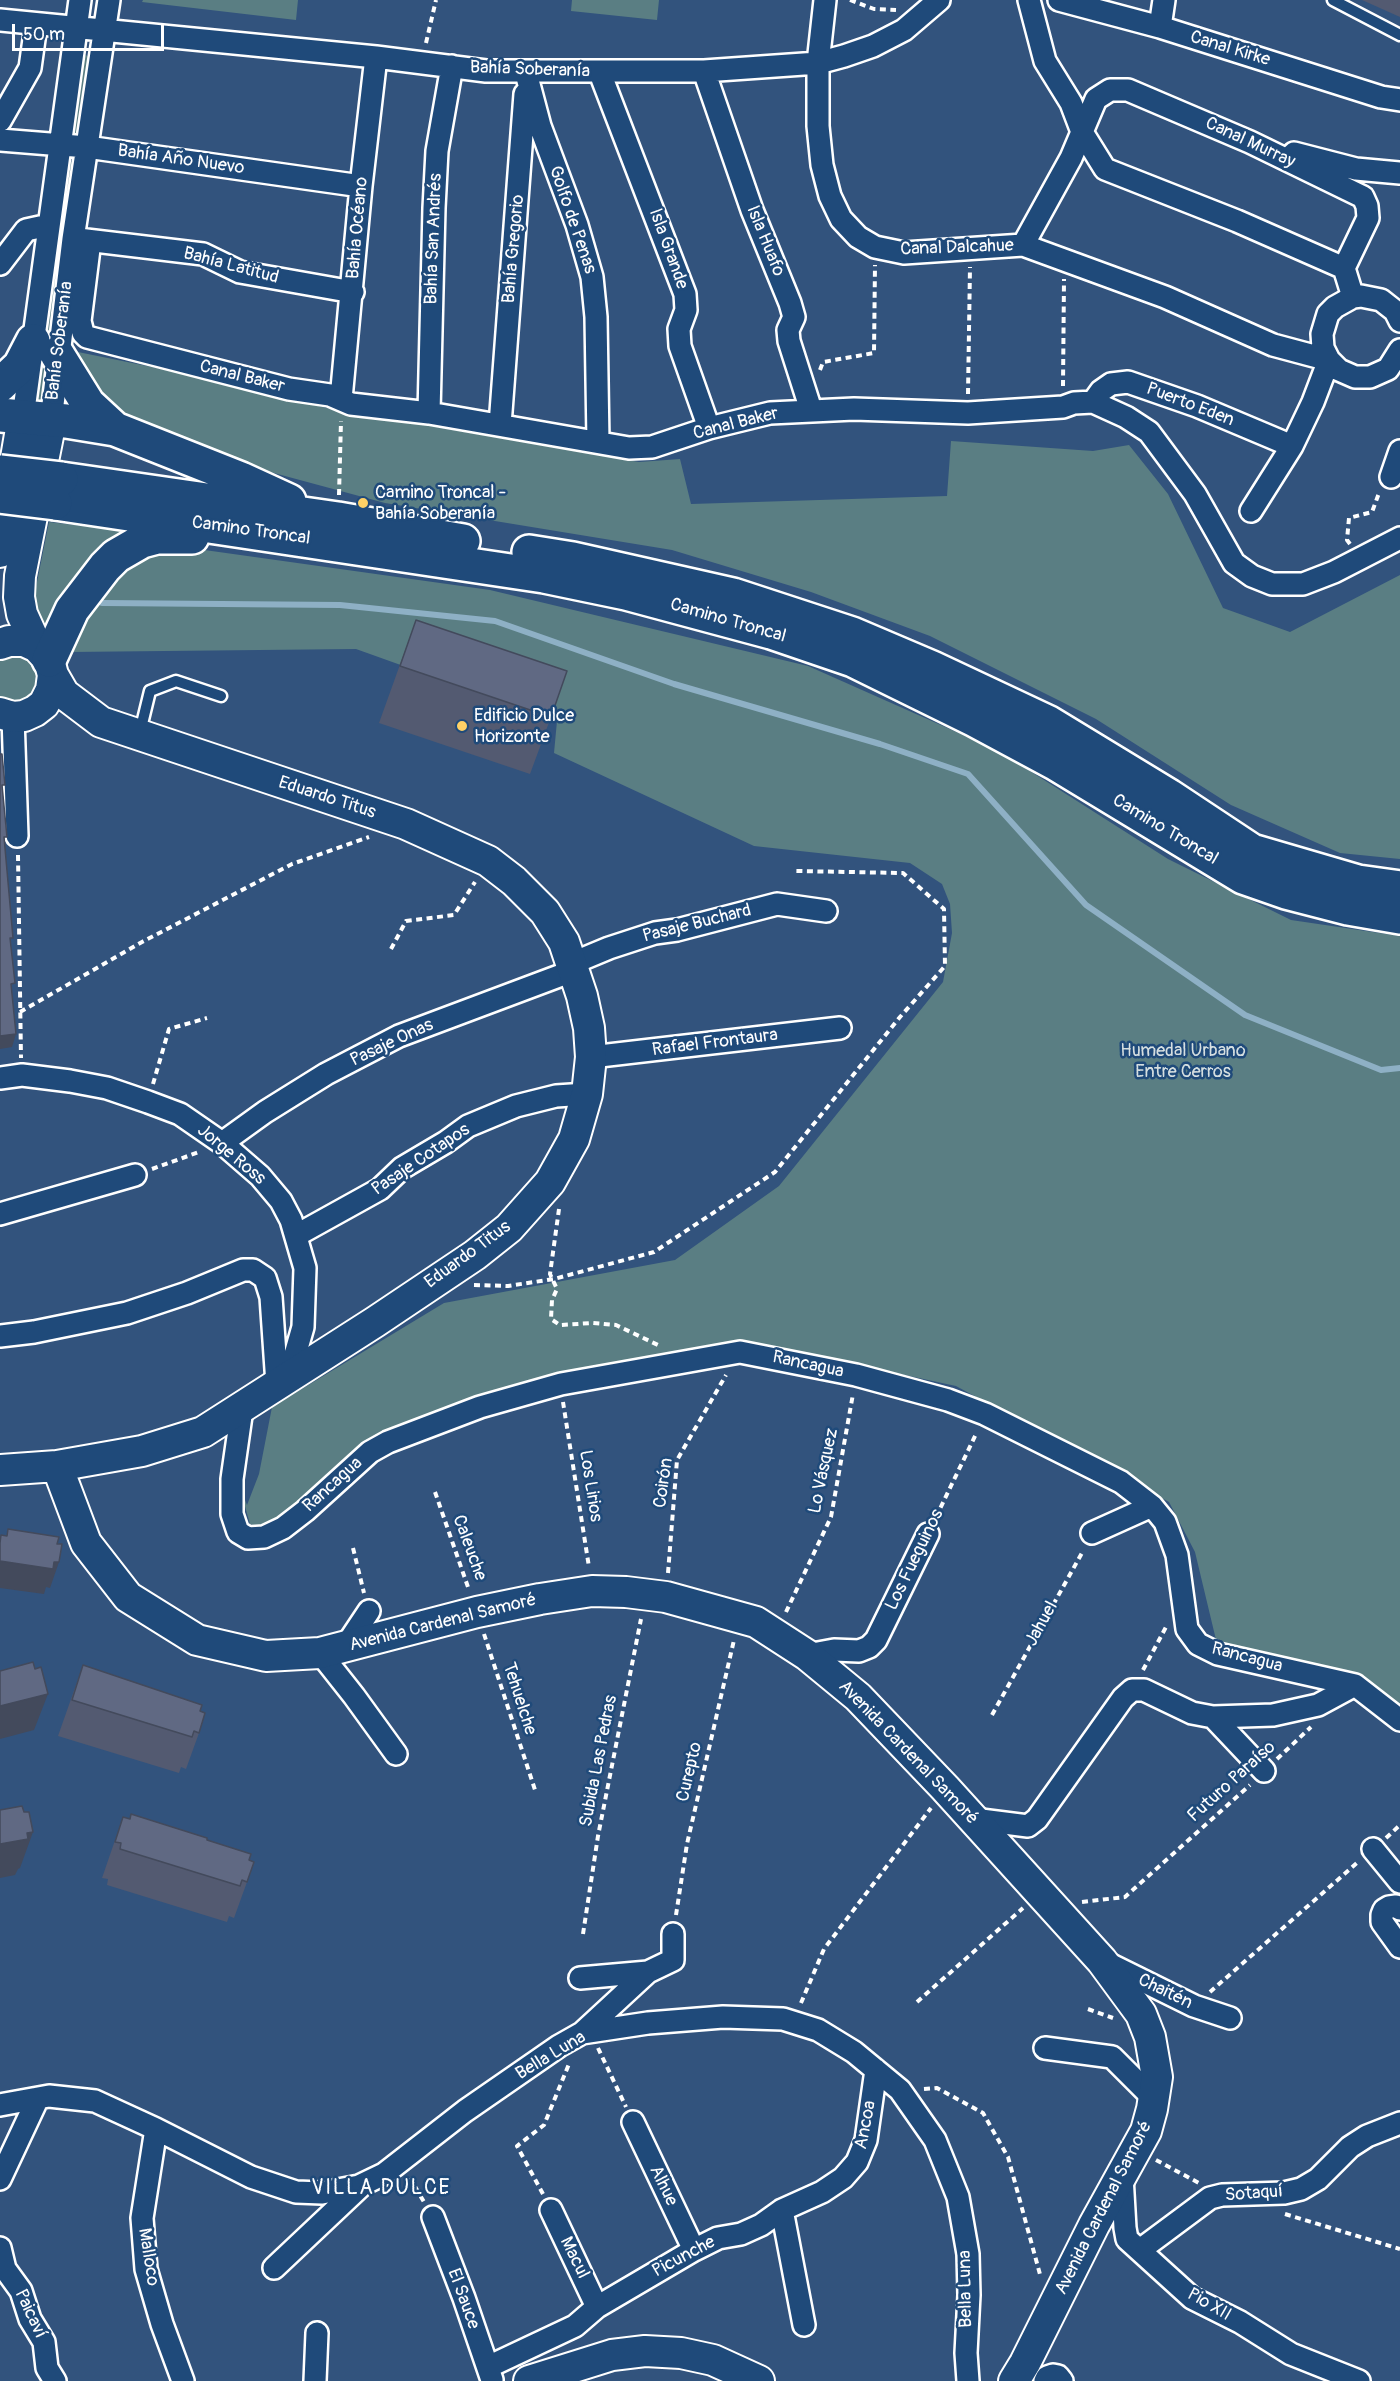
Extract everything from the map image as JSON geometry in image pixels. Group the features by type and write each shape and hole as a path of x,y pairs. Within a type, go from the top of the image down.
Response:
{"main road":[{"path":"0,385 20,366 45,348 88,404 115,429"},
{"path":"25,417 115,429 241,479 292,503 338,519"},
{"name":"Camino Troncal","path":"0,471 58,491 402,554 544,576 626,593 771,632 853,660 909,686 1055,763 1243,878 1348,908 1400,917"},
{"name":"Camino Troncal","path":"0,496 58,491 338,519 573,559 733,595 852,634 932,668 1049,723 1169,796 1252,851 1358,882 1400,888"},
{"path":"46,661 72,610 105,567 116,556 142,541 157,537 182,536 302,550 402,554"}],"street":[{"name":"Bahía Soberanía","path":"45,348 49,225 62,145 80,0"},
{"name":"Bahía Soberanía","path":"0,552 25,417 45,348 82,240 87,147 109,0"},
{"name":"Canal Dalcahue","path":"825,0 818,63 818,126 822,165 830,196 841,219 858,237 875,247 904,253 1023,245 1165,297 1273,345 1329,360 1339,370 1355,377 1370,377 1388,369 1400,350"},
{"path":"1029,0 1046,61 1071,104 1082,132 1105,169 1237,220 1344,268 1353,297"},
{"name":"Canal Kirke","path":"1059,0 1160,27 1381,97 1400,100"},
{"path":"1160,27 1164,0"},
{"name":"Bahía Soberanía","path":"75,29 376,57 486,71 526,73 704,71 818,63 873,46 904,30 934,5"},
{"path":"0,20 75,29"},
{"path":"0,121 30,68 36,25"},
{"name":"Bahía Océano","path":"341,399 376,57"},
{"name":"Bahía San Andrés","path":"429,413 437,152 452,66"},
{"name":"Isla Huafo","path":"704,71 752,210 790,303 794,317 788,330 789,341 810,405"},
{"name":"Bahía Gregorio","path":"500,425 526,73"},
{"name":"Golfo de Penas","path":"526,73 540,126 577,225 592,277 597,317 598,442"},
{"name":"Isla Grande","path":"600,73 685,294 686,310 679,329 680,345 709,428"},
{"name":"Canal Murray","path":"1023,245 1071,158 1096,99 1110,90 1128,90 1250,142 1363,197 1367,206 1368,218 1344,268"},
{"name":"Bahía Año Nuevo","path":"0,140 87,147 361,186"},
{"path":"1250,142 1356,169 1400,173"},
{"path":"0,264 26,230 49,225"},
{"name":"Canal Baker","path":"82,240 80,321 87,338 277,386 341,399 351,404 429,413 629,448 652,447 709,428 810,405 968,413 1063,407 1074,403 1093,402"},
{"name":"Bahía Latitud","path":"82,240 203,255 240,272 353,292"},
{"path":"1251,510 1292,446 1313,402 1329,360 1323,348 1322,334 1328,314 1335,307 1353,297 1361,296 1381,300 1395,311 1400,321"},
{"name":"Puerto Eden","path":"1093,402 1101,391 1111,384 1128,382 1197,406 1292,446"},
{"path":"1093,402 1126,417 1149,432 1195,494 1234,563 1252,576 1272,584 1303,584 1334,572 1400,538"},
{"name":"Bahía Soberanía","path":"25,417 19,597 22,614 46,661"},
{"path":"1391,477 1400,451"},
{"path":"0,644 9,641 24,641 46,661 51,690 44,704 9,716 17,836"},
{"name":"Eduardo Titus","path":"46,661 69,698 101,722"},
{"name":"Eduardo Titus","path":"0,1470 57,1466 142,1451 203,1432 432,1283 509,1228 550,1182 574,1139 587,1094 591,1058 589,1028 574,967 564,942 545,912 488,861 406,824 101,722 9,716"},
{"name":"Pasaje Buchard","path":"574,967 609,948 655,933 677,930 777,904 825,911"},
{"name":"Pasaje Onas","path":"222,1143 265,1112 326,1074 399,1036 574,967"},
{"name":"Rafael Frontaura","path":"591,1058 840,1028"},
{"name":"Jorge Ross","path":"0,1078 22,1075 107,1088 180,1114 222,1143 260,1176 281,1201 297,1234 305,1268 303,1327 283,1380"},
{"name":"Pasaje Cotapos","path":"297,1234 380,1189 402,1168 468,1126 516,1106 556,1096 587,1094"},
{"path":"0,1214 135,1175"},
{"path":"0,1336 34,1332 127,1313 187,1293 243,1270 253,1270 265,1278 271,1297 283,1380"},
{"name":"Rancagua","path":"242,1408 232,1479 232,1514 238,1532 248,1538 264,1537 283,1528 370,1452 388,1442 480,1407 561,1384 740,1352 856,1375 948,1400 985,1414 1121,1482 1152,1506 1164,1522 1177,1555 1187,1629 1198,1644 1218,1654 1355,1685 1400,1720"},
{"name":"Avenida Cardenal Samoré","path":"57,1466 86,1543 128,1598 197,1640 266,1656 332,1650 477,1612 540,1599 592,1591 656,1596 756,1622 807,1655 858,1697 945,1788 1102,1961 1141,2014 1150,2037 1157,2077 1146,2131 1094,2225 1014,2381"},
{"path":"1092,1533 1152,1506"},
{"name":"Los Fueguinos","path":"807,1655 834,1650 859,1651 869,1647 876,1640 928,1534"},
{"path":"369,1611 332,1650 396,1754"},
{"path":"973,1819 1029,1826 1037,1819 1123,1698 1132,1690 1144,1690 1192,1713 1213,1717 1273,1715 1318,1705 1355,1685"},
{"path":"1213,1717 1264,1771"},
{"path":"1373,1849 1400,1882"},
{"path":"1400,1909 1396,1906 1389,1907 1382,1915 1382,1922 1400,1947"},
{"path":"586,2032 648,1972 673,1959 673,1934"},
{"name":"Chaitén","path":"1102,1961 1194,2006 1230,2018"},
{"path":"580,1978 648,1972"},
{"name":"Bella Luna","path":"0,2105 50,2096 95,2101 156,2128 251,2177 297,2193 322,2193 363,2185 384,2174 465,2111 559,2046 586,2032 648,2023 723,2017 783,2019 818,2030 854,2052 900,2090 935,2140 958,2197 968,2254 968,2381"},
{"path":"1045,2048 1112,2056 1154,2099"},
{"name":"Ancoa","path":"782,2210 822,2192 843,2178 857,2162 866,2140 876,2070"},
{"path":"0,2178 38,2098"},
{"name":"Alhue","path":"633,2122 694,2250"},
{"name":"Sotaquí","path":"1140,2250 1210,2198 1222,2195 1284,2193 1301,2189 1318,2179 1350,2147 1367,2136 1400,2123"},
{"name":"Malloco","path":"156,2128 142,2218 146,2269 162,2324 183,2381"},
{"name":"Pio XII","path":"1122,2176 1127,2238 1191,2298 1240,2322 1291,2354 1359,2381"},
{"path":"274,2268 363,2185"},
{"name":"Macul","path":"551,2210 597,2307"},
{"path":"782,2210 804,2325"},
{"name":"Picunche","path":"490,2374 575,2326 597,2307 694,2250 718,2238 741,2234 761,2225 782,2210"},
{"name":"El Sauce","path":"433,2217 490,2374"},
{"name":"Paicaví","path":"0,2248 5,2269 21,2290 30,2319 44,2342 46,2368 55,2381"},
{"path":"315,2381 317,2333"},
{"path":"529,2381 612,2355 645,2351 681,2353 713,2360 759,2381"},
{"path":"1045,2381 1047,2377 1053,2375 1058,2376 1062,2381"}],"lane":[{"path":"1333,0 1400,35"},
{"path":"139,735 150,691 176,681 221,696"}],"path":[{"path":"423,63 436,0"},
{"path":"850,0 874,9 934,5"},
{"path":"810,405 823,362 874,353 875,247"},
{"path":"968,413 970,250"},
{"path":"1063,407 1064,261"},
{"path":"338,519 341,399"},
{"path":"1359,560 1347,540 1349,518 1372,512 1384,479 1391,477"},
{"path":"20,1012 142,942 292,864 406,824"},
{"path":"17,836 22,1075"},
{"path":"391,949 406,921 454,915 488,861"},
{"path":"432,1283 508,1286 554,1279 654,1252 775,1172 900,1017 945,966 944,909 903,873 796,870"},
{"path":"148,1102 169,1029 207,1018"},
{"path":"135,1175 222,1143"},
{"path":"550,1182 559,1209 550,1269 557,1289 552,1300 551,1319 560,1325 593,1323 616,1325 663,1348"},
{"name":"Coirón","path":"656,1596 677,1460 740,1352"},
{"name":"Lo Vásquez","path":"775,1634 831,1517 856,1375"},
{"name":"Los Lirios","path":"561,1384 592,1591"},
{"name":"Los Fueguinos","path":"928,1534 985,1414"},
{"name":"Caleuche","path":"435,1492 477,1612"},
{"name":"Jahuel","path":"992,1715 1092,1533"},
{"path":"353,1548 369,1611"},
{"name":"Subida Las Pedras","path":"583,1934 597,1836 656,1596"},
{"name":"Tehuelche","path":"477,1612 536,1793"},
{"name":"Curepto","path":"673,1934 687,1844 740,1616"},
{"path":"1132,1690 1166,1626"},
{"name":"Futuro Paraíso","path":"1046,1900 1125,1897 1314,1725"},
{"path":"794,2023 824,1949 945,1788"},
{"path":"1194,2006 1400,1825"},
{"path":"917,2002 1046,1900"},
{"path":"586,2032 633,2122"},
{"path":"551,2210 517,2146 544,2125 586,2032"},
{"path":"900,2090 937,2088 983,2113 1008,2157 1050,2314"},
{"path":"400,2161 433,2217"}],"green space":[{"path":"143,0 298,0 296,20 142,2"},
{"path":"572,0 659,0 657,20 571,11"},
{"path":"86,55 90,58 78,136 71,135 83,57"},
{"path":"74,161 77,165 41,406 35,406 69,163"},
{"path":"73,351 162,369 327,408 639,462 680,459 691,504 947,496 951,441 1093,451 1129,445 1168,494 1223,608 1290,632 1400,575 1400,859 1340,853 1231,805 1096,719 930,636 811,592 672,550 385,503 248,466 103,408"},
{"path":"49,522 145,533 53,631 40,618 33,602"},
{"name":"Humedal Urbano Entre Cerros","path":"176,546 490,590 808,666 997,750 1168,859 1291,920 1400,936 1400,1712 1217,1644 1195,1552 1169,1502 956,1386 746,1341 556,1377 377,1444 299,1509 262,1529 250,1524 244,1503 245,1500 247,1505 259,1474 272,1407 444,1303 675,1260 779,1186 943,982 952,933 950,904 942,884 910,863 754,846 554,753 557,721 356,649 69,652 108,583 142,556"},
{"path":"12,655 24,656 34,663 40,674 40,686 24,703 0,700 0,660"}],"building":[{"path":"416,620 567,671 551,717 400,666"},
{"path":"0,754 2,754 5,785 2,785 7,837 4,837 13,938 10,938 15,983 11,984 16,1034 0,1036"},
{"path":"8,1529 59,1537 57,1544 62,1544 59,1562 54,1562 53,1569 0,1561 1,1535 7,1536"},
{"path":"33,1662 35,1669 41,1667 48,1694 0,1706 0,1671"},
{"path":"83,1665 202,1705 200,1711 205,1713 199,1733 194,1731 192,1737 72,1700"},
{"path":"22,1806 24,1812 29,1812 33,1832 27,1833 28,1839 0,1844 0,1810"},
{"path":"131,1814 251,1854 249,1860 254,1862 247,1882 242,1880 240,1886 120,1849 121,1843 115,1842 123,1817 130,1819"}],"waterway":[{"path":"102,603 340,605 495,621 674,684 880,744 968,774 1086,905 1245,1015 1381,1070 1400,1068"}],"place":[{"name":"Camino Troncal - Bahía Soberanía","path":"363,503"},
{"name":"Edificio Dulce Horizonte","path":"462,726"}],"district":[{"name":"VILLA DULCE","path":"381,2189"}]}
